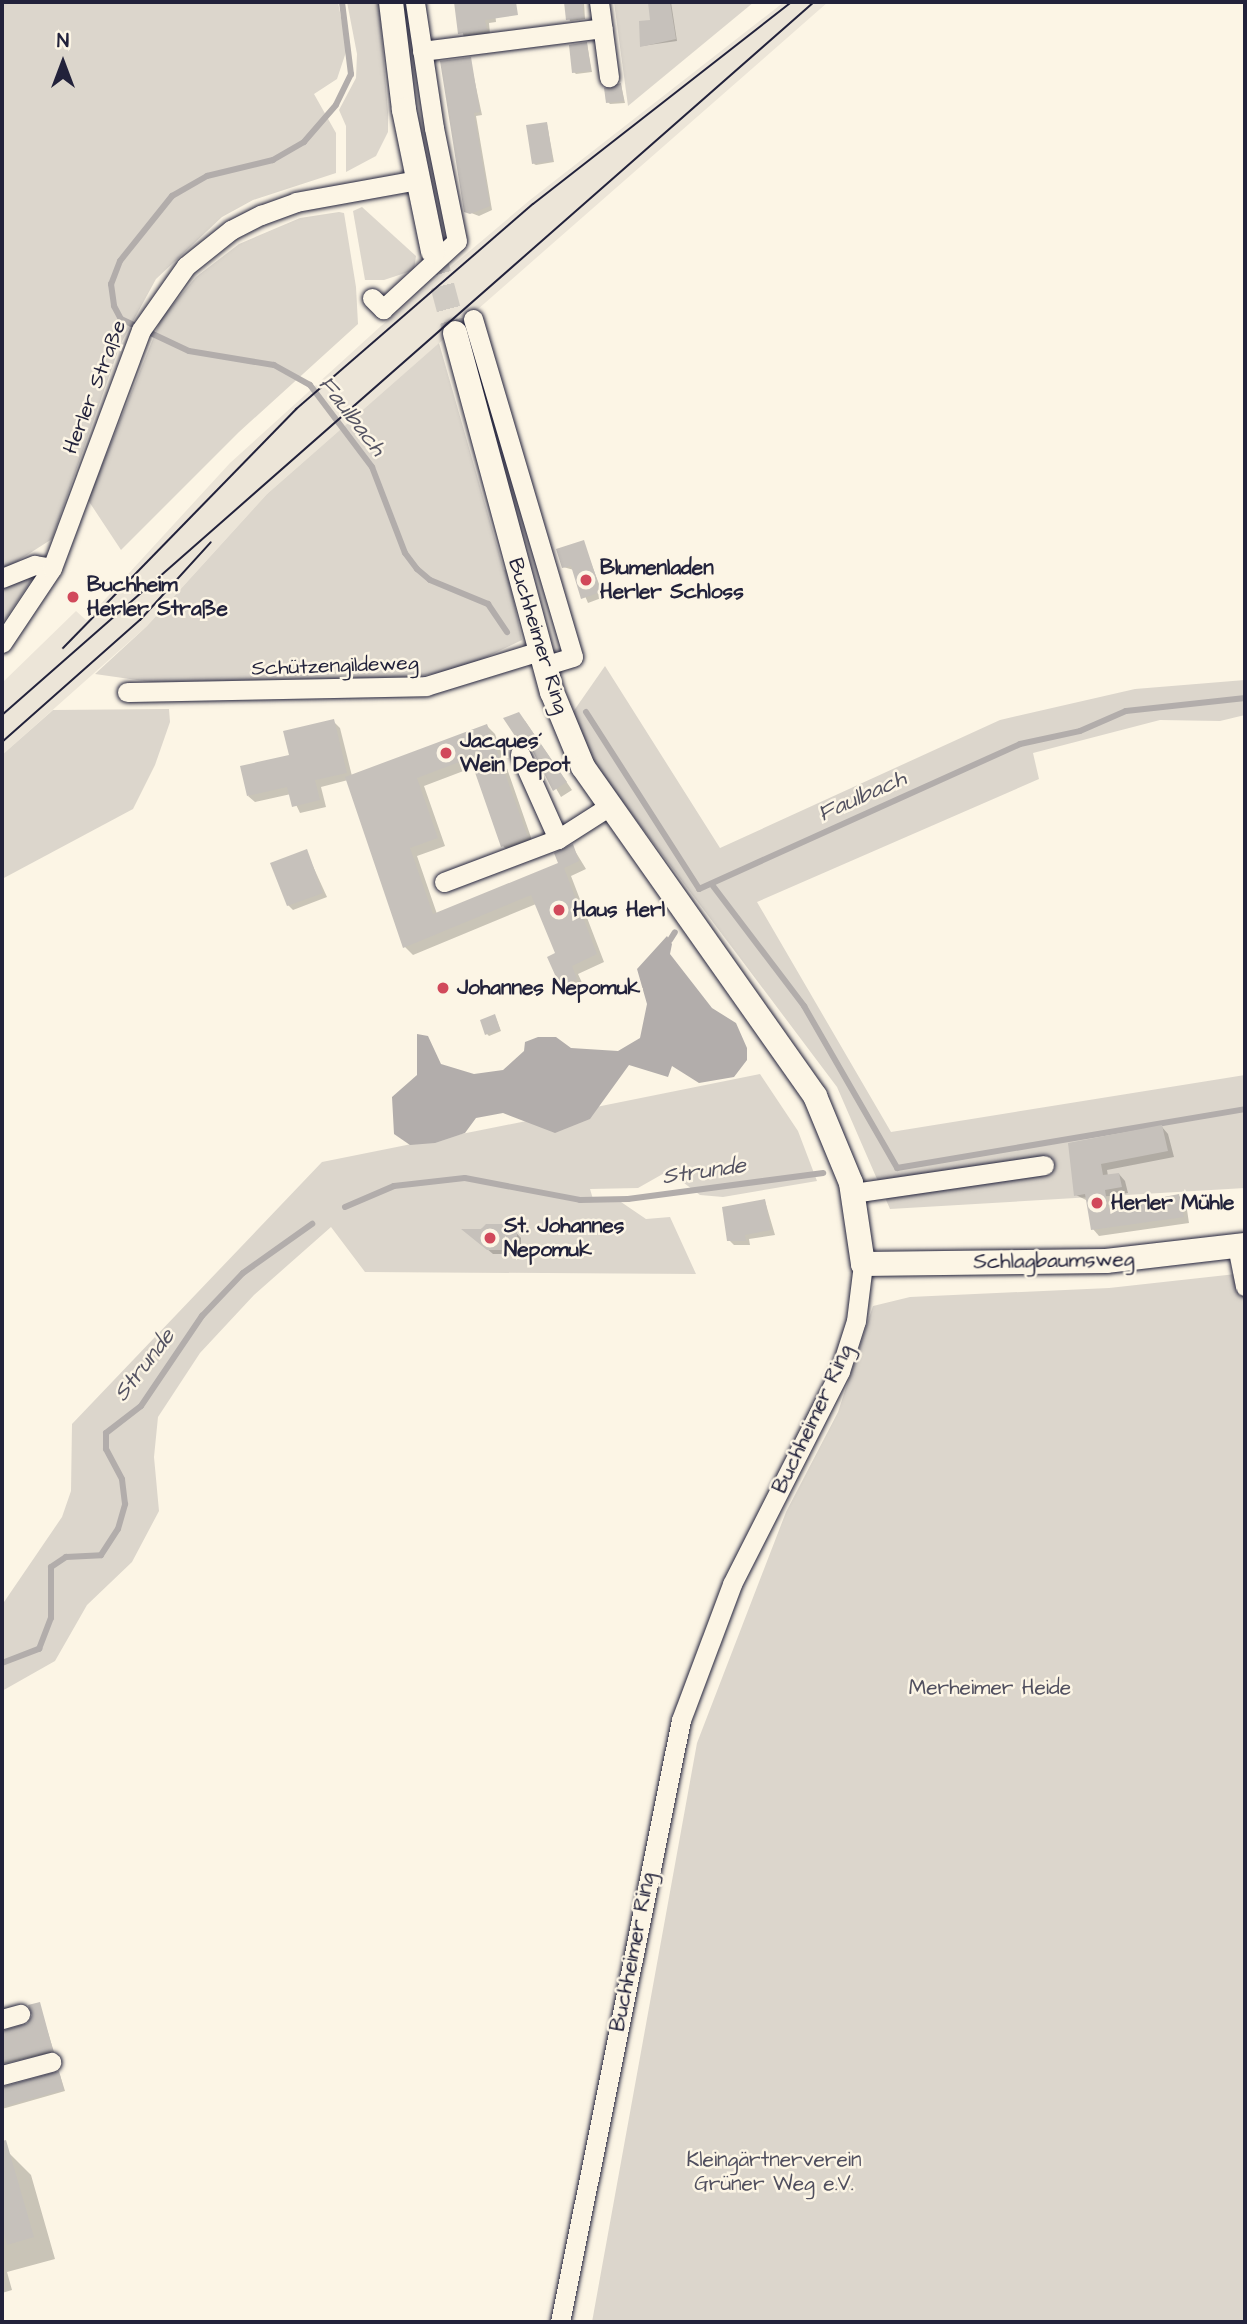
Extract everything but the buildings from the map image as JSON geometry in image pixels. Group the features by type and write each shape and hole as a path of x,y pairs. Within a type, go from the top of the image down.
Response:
{"main road":[{"path":"391,2 417,180 433,251"},
{"name":"Buchheimer Ring","path":"464,326 542,658 588,779 815,1096 853,1193 863,1264"},
{"name":"Schlagbaumsweg","path":"863,1264 1106,1261 1241,1246"}],"street":[{"path":"372,298 383,309 457,241 415,2"},
{"path":"599,2 609,77"},
{"path":"422,51 603,28"},
{"name":"Herler Straße","path":"2,643 52,568 133,347 150,313 186,266 231,230 261,215 296,202 417,180"},
{"name":"Schützengildeweg","path":"127,692 426,686 542,658 573,657 464,326"},
{"path":"2,578 35,565 52,568"},
{"path":"520,754 558,839"},
{"path":"444,882 558,839 608,807"},
{"path":"853,1193 1044,1165"},
{"path":"1241,1246 1245,1286"},
{"name":"Buchheimer Ring","path":"560,2322 681,1720 732,1584 840,1371 856,1321 863,1264"},
{"path":"2,2076 51,2062"}],"shaded area":[{"path":"784,2 828,2 267,494 147,626 2,755 2,683 76,611 86,620 230,463 381,326 530,200"},
{"path":"667,936 672,944 670,954 712,1008 736,1023 747,1048 747,1060 734,1077 699,1083 672,1066 668,1077 629,1065 590,1119 555,1133 503,1113 476,1118 465,1133 435,1143 410,1145 394,1134 392,1097 417,1075 417,1034 428,1036 441,1064 474,1074 503,1070 524,1051 525,1042 538,1037 556,1037 571,1048 618,1051 640,1038 647,1004 637,969"}],"green space":[{"path":"2,2 338,2 347,49 337,79 314,94 336,133 336,173 253,200 222,217 156,279 120,345 52,539 2,571"},
{"path":"347,2 379,2 388,132 376,156 346,172 346,126 339,110 356,78 357,54"},
{"path":"614,2 754,2 628,106"},
{"path":"362,207 416,256 414,270 384,280 365,280 353,211"},
{"path":"344,213 356,287 358,324 239,432 121,550 88,500 161,319 196,277 239,244 300,218"},
{"path":"439,343 504,570 507,569 522,640 463,668 415,677 151,682 95,674 147,626 267,494"},
{"path":"29,574 33,578 2,624 2,585"},
{"path":"605,666 720,848 1000,720 1135,689 1245,680 1245,715 1220,721 1160,720 1033,753 1039,779 757,902 891,1132 1245,1075 1245,1188 890,1209 837,1087 588,756 573,712"},
{"path":"169,709 170,722 155,765 133,809 2,879 2,755 53,710"},
{"path":"760,1074 798,1131 817,1181 723,1197 700,1195 668,1171 638,1188 590,1189 593,1199 621,1202 646,1219 670,1217 696,1274 365,1272 331,1227 254,1295 200,1353 158,1417 154,1457 159,1511 132,1562 87,1605 55,1661 2,1691 2,1605 62,1517 71,1491 72,1424 322,1162"},
{"name":"Merheimer Heide","path":"1245,1273 1245,2322 592,2322 697,1743 786,1512 838,1412 873,1306 910,1297 1109,1288"}],"waterway":[{"name":"Faulbach","path":"342,2 351,74 336,105 304,142 273,160 207,176 172,196 120,261 111,284 114,306 121,319 189,351 274,365 310,385 372,467 405,553 417,569 430,580 488,604 507,632"},
{"name":"Faulbach","path":"586,712 699,889 1020,744 1080,731 1126,711 1245,698"},
{"name":"Strunde","path":"713,886 804,1006 897,1168 1245,1109"},
{"path":"670,940 675,932"},
{"name":"Strunde","path":"345,1207 394,1186 465,1178 580,1200 628,1199 823,1173"},
{"name":"Strunde","path":"2,1663 39,1649 51,1618 51,1567 66,1557 101,1555 118,1529 125,1504 122,1479 106,1449 106,1433 141,1406 202,1316 243,1273 312,1224"}],"tunnel":[{"path":"433,251 455,333"}],"tram line":[{"path":"63,648 296,409 533,204 792,2"},
{"path":"2,715 814,2"},
{"path":"2,742 140,620 211,542"}],"place":[{"name":"Blumenladen Herler Schloss","path":"586,580"},
{"name":"Buchheim Herler Straße","path":"73,597"},
{"name":"Jacques´ Wein Depot","path":"446,753"},
{"name":"Haus Herl","path":"559,910"},
{"name":"Johannes Nepomuk","path":"443,988"},
{"name":"Herler Mühle","path":"1097,1203"},
{"name":"St. Johannes Nepomuk","path":"490,1238"}],"park label":[{"name":"Kleingärtnerverein Grüner Weg e.V.","path":"774,2172"}]}
